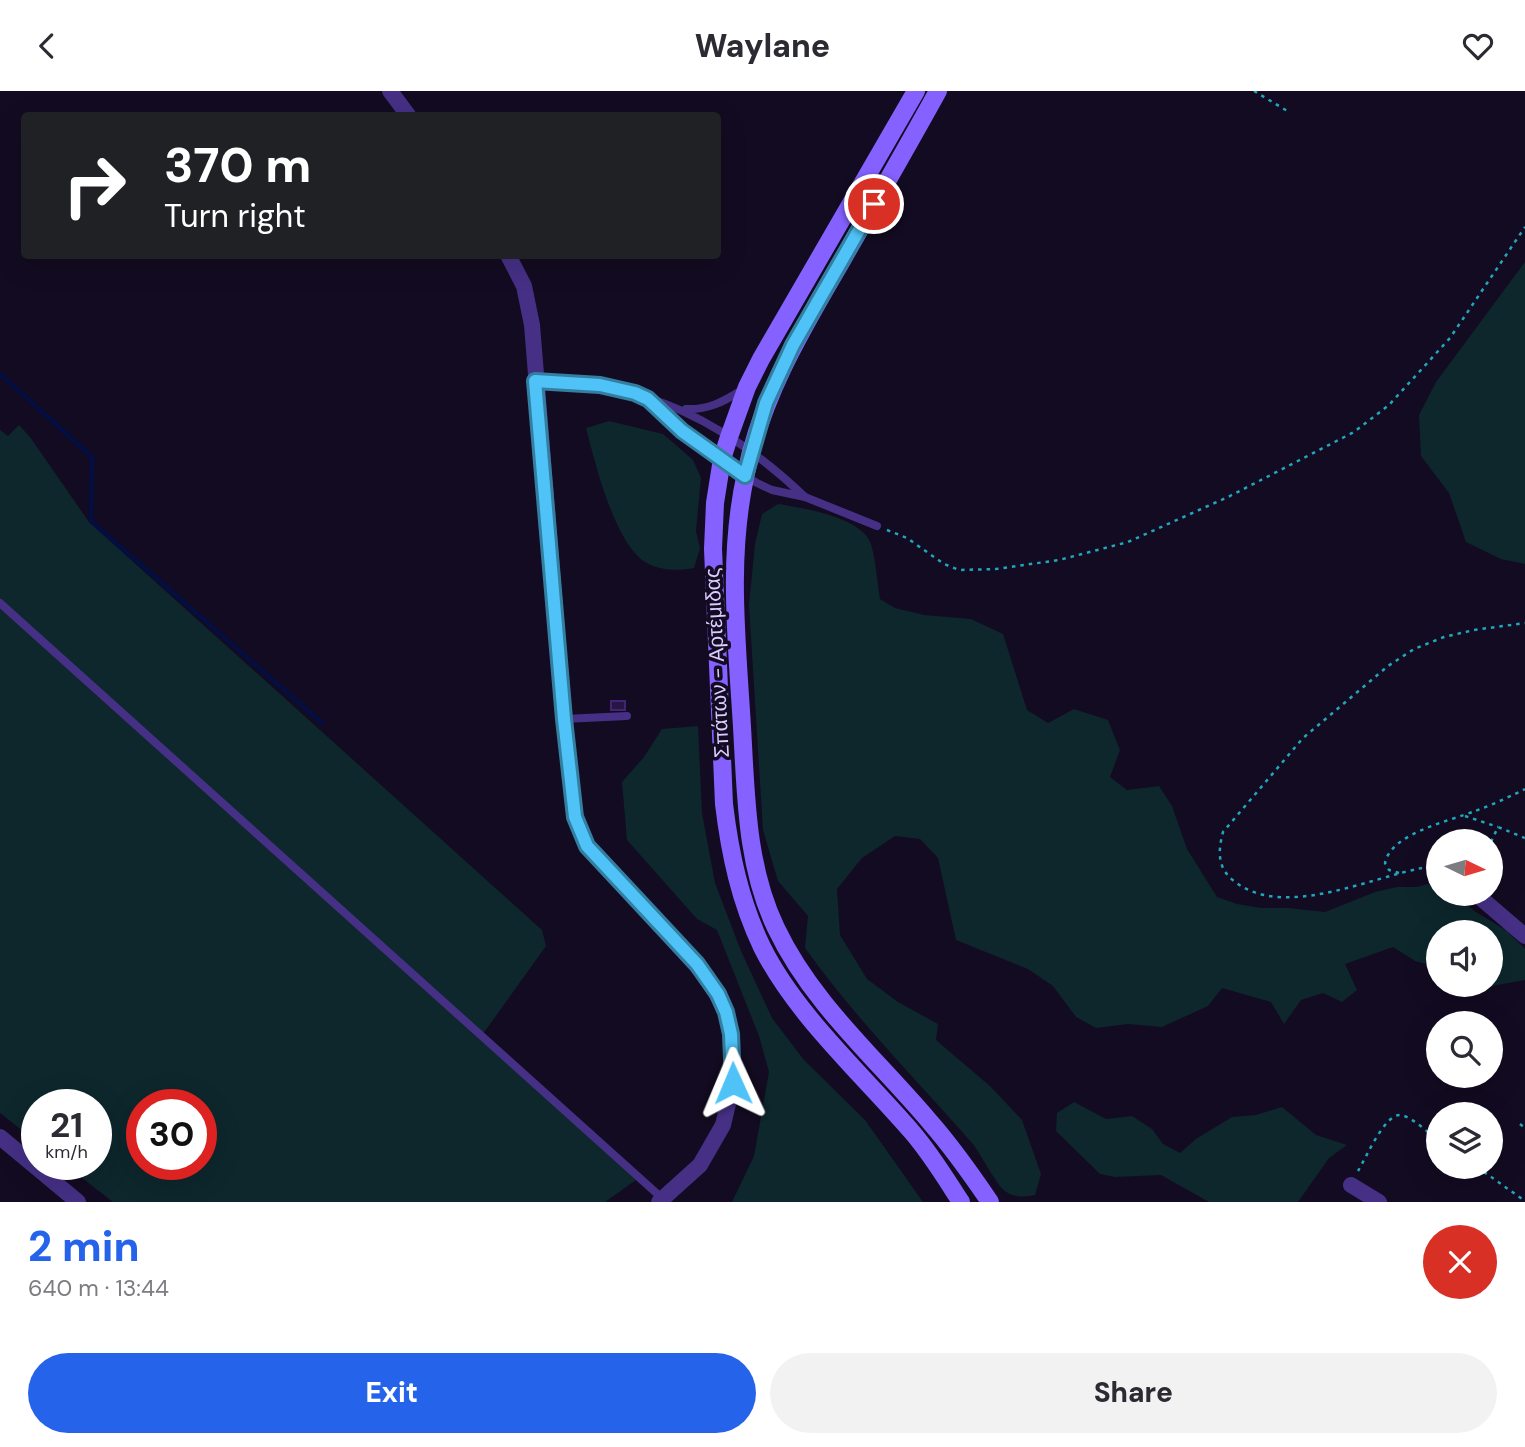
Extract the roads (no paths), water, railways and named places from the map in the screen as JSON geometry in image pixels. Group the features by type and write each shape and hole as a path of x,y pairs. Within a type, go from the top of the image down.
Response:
{"main road":[{"name":"Σπάτων - Αρτέμιδας","path":"916,91 747,387 722,459 715,503 713,549 724,804 729,845 745,905 763,948 790,992 915,1135 961,1202"},
{"name":"Σπάτων - Αρτέμιδας","path":"938,91 793,345 766,403 745,476 734,555 733,593 748,814 757,872 776,927 800,971 838,1021 930,1122 990,1202"}],"street":[{"path":"390,91 406,112"},
{"path":"510,259 529,304 564,719 575,817 587,846 708,978 726,1012 731,1034 733,1083 723,1125 714,1145 700,1165 661,1201"},
{"path":"1491,907 1525,936"},
{"path":"0,1137 78,1202"},
{"path":"1351,1185 1379,1202"}],"lane":[{"path":"535,381 600,385 635,393 682,409 699,410 715,406 747,387"},
{"path":"648,399 682,431 745,476 772,490 805,497 877,526"},
{"path":"682,409 751,452 805,497"},
{"path":"0,603 661,1201"},
{"path":"564,719 626,716"}],"waterway":[{"path":"0,374 92,457 91,521 322,723"}]}
